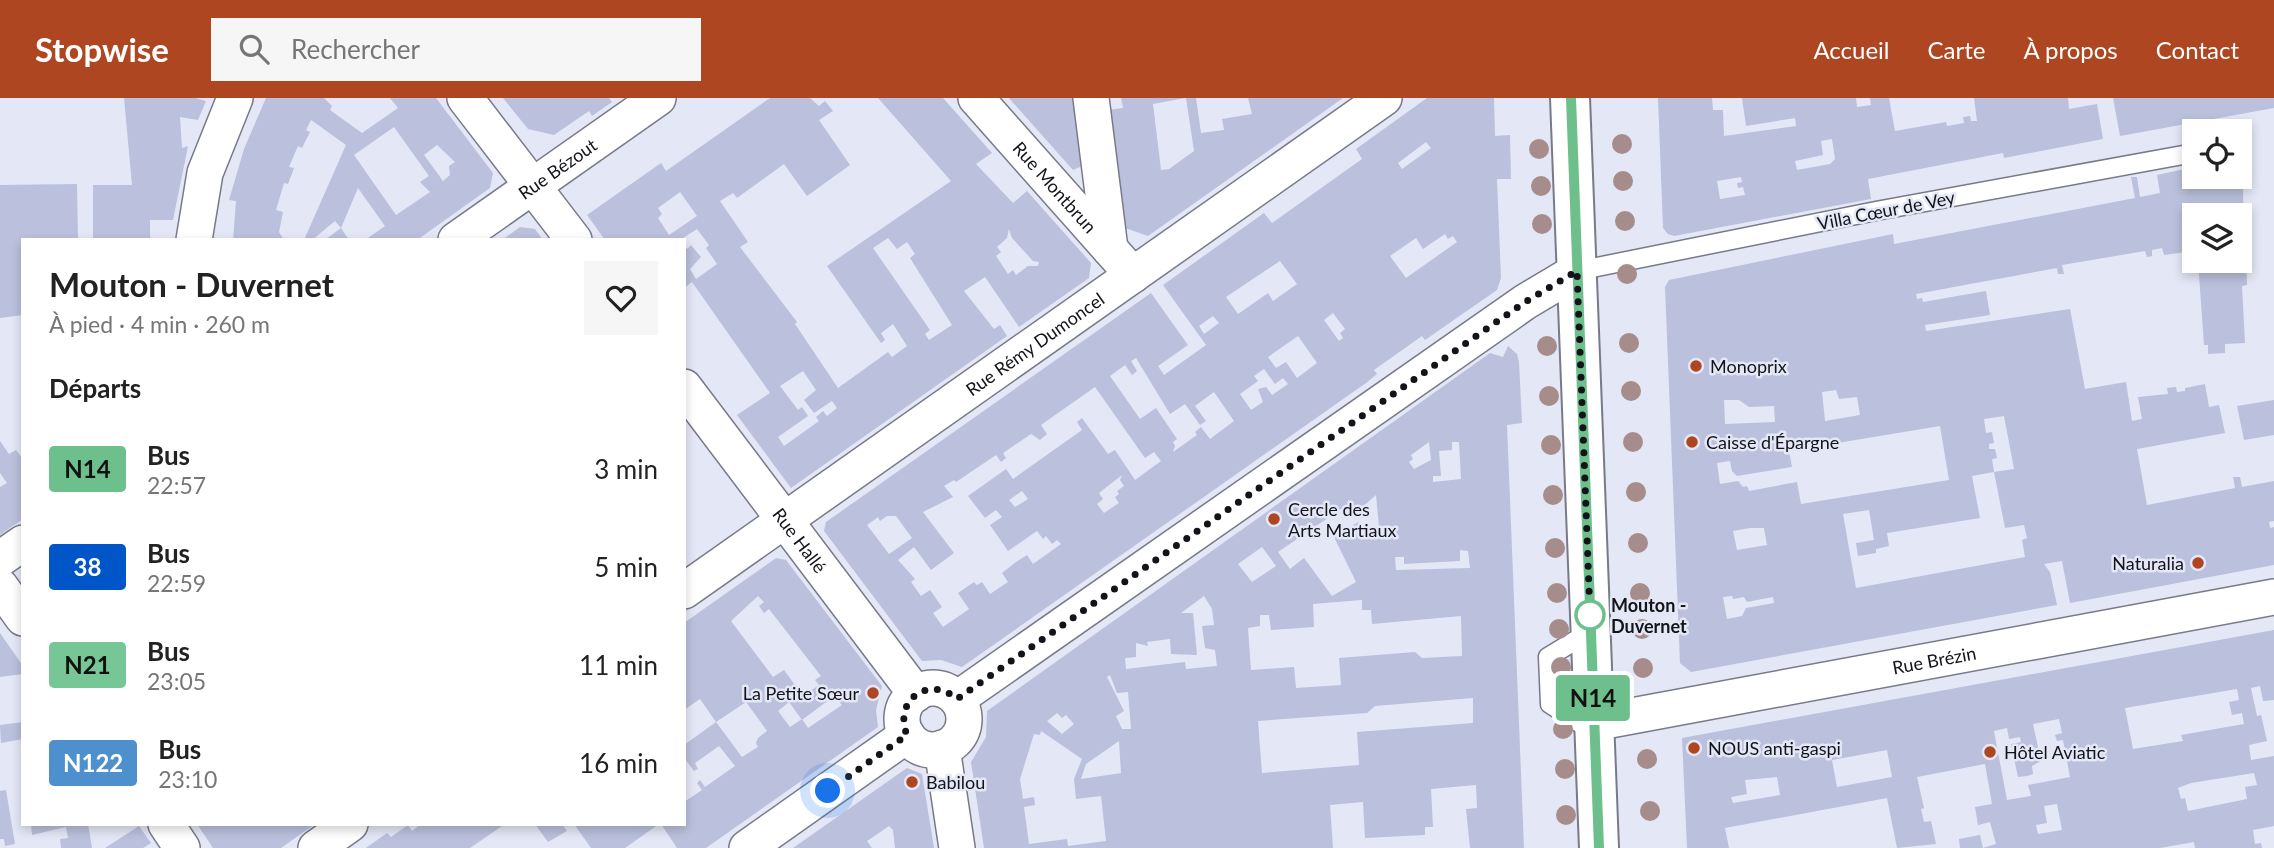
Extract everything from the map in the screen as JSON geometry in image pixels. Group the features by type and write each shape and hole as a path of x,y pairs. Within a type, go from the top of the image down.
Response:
{"main road":[{"path":"1570,98 1599,848"}],"street":[{"path":"194,238 205,173 235,98"},
{"path":"465,98 572,238"},
{"name":"Rue Bézout","path":"459,238 658,98"},
{"name":"Rue Montbrun","path":"976,98 1133,275"},
{"path":"1091,98 1110,249"},
{"name":"Rue Rémy Dumoncel","path":"686,590 1384,98"},
{"path":"957,699 1525,302 1577,271"},
{"name":"Rue Hallé","path":"686,390 916,694"},
{"path":"0,559 21,543"},
{"path":"0,586 21,615"},
{"name":"Rue Brézin","path":"1594,728 2274,597"},
{"path":"925,689 942,689 957,699 962,707 963,728 951,744 942,748 922,747 907,735 902,716 910,699 916,694 925,689"},
{"path":"747,848 907,735"},
{"path":"942,748 957,848"},
{"path":"167,826 183,848"},
{"path":"316,848 347,826"}],"lane":[{"name":"Villa Cœur de Vey","path":"1577,271 1876,211 2182,155"}],"building":[{"path":"124,98 195,98 206,101 198,120 180,117 182,148 188,146 173,220 150,220 150,238 93,238 93,185 132,185"},
{"path":"266,98 324,98 332,106 330,110 362,133 398,108 390,98 436,98 493,173 490,188 420,238 368,238 385,226 358,188 341,228 335,221 314,238 305,238 346,145 311,120 306,130 310,132 302,148 298,146 289,167 294,168 288,184 284,183 276,210 283,212 279,232 283,238 233,238 236,201 229,200 244,149","holes":["394,127 429,176 420,182 430,192 396,215 354,155","437,145 455,162 449,166 450,175 443,181 424,155"]},
{"path":"503,98 609,98 612,102 592,116 589,111 554,135 528,129"},
{"path":"770,98 810,98 819,106 825,101 833,111 819,120 850,165 807,196 784,164 737,198 733,193 720,201 748,242 740,247 797,322 795,324 838,388 888,352 892,357 907,346 893,324 881,333 885,340 881,343 827,266 951,181 878,98 943,98 992,153 976,164 1013,203 1027,191 1091,263 1089,278 1019,327 985,277 964,291 994,329 1000,325 1007,336 791,488 737,415 770,393 692,282 686,286 686,248 691,245 701,257 690,269 696,279 717,264 706,248 709,245 697,229 683,238 604,238 587,215 661,163 666,171","holes":["680,192 697,216 669,235 658,218 662,214 658,208","1009,229 1012,238 1033,261 1039,262 1038,266 1028,266 1016,275 1013,270 1008,274 996,256 1001,252 997,247 1007,238","888,238 897,249 907,242 915,254 910,258 952,325 929,340 925,334 930,330 873,248","803,371 816,390 804,400 814,413 832,401 837,408 827,416 823,411 816,417 819,421 784,446 778,437 808,416 802,407 798,410 780,386"]},
{"path":"1009,98 1078,98 1087,164 1073,170"},
{"path":"1121,98 1185,98 1153,104 1161,170 1169,169 1194,151 1186,98 1196,98 1201,133 1224,130 1222,119 1252,114 1248,98 1343,98 1148,236 1125,228 1108,110 1123,108"},
{"path":"1427,98 1494,98 1495,136 1510,135 1511,179 1497,179 1501,278 1497,290 1425,340 1422,336 1374,370 1377,374 1366,383 962,667 941,660 922,661 824,531 826,522 1151,293 1188,345 1158,366 1164,375 1206,345 1163,285 1264,213 1272,223 1362,159 1356,149","holes":["1426,142 1431,148 1402,169 1398,163","1445,234 1448,239 1453,236 1457,242 1406,278 1390,256 1416,238 1423,249","1280,261 1297,284 1273,301 1268,293 1238,314 1226,297","1333,313 1345,329 1340,333 1343,338 1339,341 1324,320","1213,316 1219,323 1204,334 1199,326","1298,336 1317,363 1297,378 1286,362 1276,368 1268,357","1136,358 1170,414 1185,404 1200,425 1206,421 1195,406 1214,392 1234,421 1210,439 1201,427 1195,432 1197,435 1173,452 1173,442 1177,439 1156,408 1140,419 1110,376 1125,365 1132,375 1137,371 1131,361","1264,369 1275,384 1283,378 1288,384 1272,395 1266,387 1258,389 1263,402 1251,410 1240,394 1258,381 1254,376","1095,387 1145,458 1154,452 1161,461 1135,480 1115,450 1108,454 1082,418 1077,422 1082,430 1013,479 1006,469 968,496 985,518 996,510 1002,517 990,525 1008,551 1037,531 1043,539 1046,536 1052,544 1057,540 1061,544 1033,564 1027,555 1016,562 1002,573 1008,582 990,594 982,582 977,585 974,582 958,593 969,609 943,627 933,613 942,607 930,590 921,596 911,582 915,579 898,560 914,547 931,570 954,553 923,512 953,497 944,486 954,480 956,482 996,455 1001,462 1006,458 1003,453 1031,434 1040,440 1047,434 1041,425","1122,475 1120,480 1124,486 1117,491 1119,494 1115,497 1119,503 1104,513 1097,504 1103,499 1099,493","1022,491 1028,499 1015,507 1009,500","887,516 896,516 912,538 889,554 867,525 878,517 880,521"]},
{"path":"1658,98 1712,98 1713,110 1723,110 1724,136 1796,126 1795,118 1746,126 1742,98 1856,98 1857,107 1871,105 1870,98 1889,98 1895,131 1946,122 1947,126 1964,123 1963,117 1970,116 1971,121 1977,121 1974,98 2068,98 2069,109 2097,104 2103,139 2004,158 2003,153 1868,179 1871,199 1674,236 1663,228","holes":["1832,139 1835,159 1830,164 1797,170 1795,161 1823,155 1821,141","1741,177 1742,182 1737,183 1738,188 1743,187 1745,195 1720,199 1717,181"]},
{"path":"2113,98 2274,98 2274,108 2214,119 2182,119 2182,125 2120,136"},
{"path":"2182,170 2182,189 2243,189 2243,203 2182,203 2182,253 2164,255 2162,248 2152,250 2152,256 2147,257 2145,251 2062,265 2064,274 2058,274 2057,268 1916,294 1917,299 1922,298 1923,302 1986,291 1990,315 1925,325 1926,331 2070,309 2085,389 2126,382 2132,421 2142,419 2138,397 2168,394 2167,388 2176,387 2177,392 2205,384 2209,407 2219,405 2225,433 2137,449 2147,505 2235,488 2233,477 2240,477 2242,487 2274,481 2274,521 2269,522 2270,528 2274,527 2274,565 2070,603 2062,561 2044,564 2050,572 2057,605 1691,672 1680,663 1665,287 1669,280 1893,234 1894,244 2135,198 2131,177 2137,177 2140,197 2160,193 2157,175","holes":["1836,390 1839,399 1857,397 1860,415 1825,421 1822,392","1724,400 1739,400 1749,407 1774,406 1775,422 1725,424","2004,416 2014,469 1994,472 1992,459 1997,458 1995,449 1989,449 1989,444 1994,443 1992,432 1986,433 1984,419","1940,426 1949,480 1801,504 1797,482 1749,491 1747,486 1743,487 1738,481 1720,484 1717,463 1730,461 1732,471 1737,476 1792,467 1789,451","1994,472 2005,528 2024,525 2027,538 2022,540 2025,557 1856,588 1843,514 1869,510 1874,540 1856,543 1858,556 1876,553 1876,549 1889,546 1887,533 1980,518 1972,476","1764,528 1767,545 1737,550 1733,531","1723,597 1744,597 1747,602 1773,597 1774,603 1746,608 1742,616 1727,619"]},
{"path":"77,184 78,238 21,238 21,315 0,318 0,185"},
{"path":"520,227 535,229 542,238 505,238"},
{"path":"341,228 348,238 328,238"},
{"path":"2199,273 2247,273 2247,285 2242,286 2245,343 2225,344 2225,353 2208,354 2208,345 2204,345"},
{"path":"1508,346 1517,354 1522,423 1507,425 1524,848 1470,848 1466,809 1477,808 1476,785 1431,789 1433,827 1425,827 1425,835 1365,838 1363,802 1330,805 1333,848 984,848 971,762 986,737 987,711 1490,353 1503,357","holes":["1429,442 1431,460 1414,469 1409,462 1413,459 1411,455","1452,442 1459,442 1461,479 1433,482 1433,476 1441,476 1439,451 1452,450","1376,495 1379,527 1364,532 1358,522 1334,537 1356,582 1332,596 1304,558 1290,569 1278,552 1341,509 1346,516 1356,509 1358,511","1262,547 1276,566 1252,582 1238,564","1460,550 1468,551 1470,568 1396,570 1395,557 1404,557 1404,564 1460,561","1204,596 1212,609 1214,625 1202,626 1205,648 1215,650 1217,666 1186,669 1185,662 1126,669 1125,658 1136,657 1136,643 1148,646 1147,642 1170,639 1171,654 1197,655 1193,613 1181,613","1362,600 1362,610 1371,610 1372,624 1461,616 1462,656 1422,658 1415,652 1339,658 1341,685 1296,688 1294,667 1251,670 1248,628 1260,626 1260,615 1269,615 1271,630 1314,627 1313,604","1110,675 1117,693 1128,692 1131,729 1122,729 1116,716 1124,711 1107,677","1473,698 1473,723 1357,732 1359,765 1262,773 1258,721 1367,713 1375,706","1057,713 1062,718 1066,715 1074,724 1062,734 1047,721","1041,731 1082,759 1074,779 1076,799 1101,796 1106,841 1068,846 1067,839 1029,844 1024,807 1035,805 1034,797 1023,799 1020,779 1034,734 1040,735","1119,741 1121,773 1081,779 1086,764"]},
{"path":"2274,400 2274,435 2244,440 2237,406"},
{"path":"0,441 9,454 16,450 21,456 21,520 0,535 0,487 7,483 0,473"},
{"path":"776,558 786,560 882,686 876,710 878,727 706,848 677,848 662,826 686,826 686,801 702,790 697,783 700,780 705,787 735,766 719,746 695,763 698,769 694,771 686,761 686,744 716,722 700,699 686,709 686,622","holes":["758,596 764,602 759,606 764,613 769,609 821,676 815,680 819,685 803,696 784,670 773,677 731,621","834,696 842,705 808,728 802,720","746,702 767,731 758,738 758,747 742,757 716,722","789,702 802,719 790,727 778,711"]},
{"path":"2274,630 2274,700 2263,701 2260,686 2251,688 2257,716 2261,715 2267,741 2249,745 2251,760 2274,756 2274,826 2253,830 2255,844 2261,843 2262,848 2195,848 2194,842 2160,848 1983,848 1996,844 1990,822 1978,825 1975,807 1992,804 1985,764 1917,777 1924,808 1921,809 1924,822 1931,821 1936,844 1897,848 1887,798 1725,828 1729,848 1687,848 1682,738","holes":["2237,689 2239,700 2229,702 2232,715 2242,713 2244,724 2181,735 2183,741 2133,749 2125,708","2059,719 2062,733 2055,735 2057,741 2063,740 2070,777 2028,785 2031,796 2007,800 1994,731 2007,728 2009,739 2020,737 2021,742 2011,744 2018,777 2033,774 2032,766 2041,761 2033,724","1887,750 1892,777 1837,787 1832,760","2254,773 2257,785 2245,787 2247,799 2188,811 2185,798 2181,799 2178,788 2191,783","1777,777 1780,795 1733,803 1731,797 1747,794 1745,780","2057,804 2062,830 2038,834 2036,825 2047,823 2044,806"]},
{"path":"0,633 21,663 21,674 0,677"},
{"path":"21,722 21,739 1,743 0,725"},
{"path":"907,768 922,774 934,848 895,848 893,830 889,826 867,841 872,848 793,848"},
{"path":"6,790 15,844 5,846 4,839 0,839 0,791"},
{"path":"31,826 88,826 92,848 61,848 60,839 68,838 66,827 32,835"},
{"path":"139,826 151,843 143,848 105,848"},
{"path":"198,826 312,826 281,848 213,848"},
{"path":"407,826 412,831 418,826 502,826 470,848 366,848 387,833 391,837"},
{"path":"536,826 563,826 567,831 548,842"},
{"path":"575,826 656,826 625,848 591,848"},
{"path":"1980,835 1983,848 1960,848 1959,839"}],"bus line":[{"name":"N14","path":"1571,98 1599,848"}],"place":[{"name":"Monoprix","path":"1696,366"},
{"name":"Caisse d'Épargne","path":"1692,442"},
{"name":"Cercle des Arts Martiaux","path":"1274,519"},
{"name":"Naturalia","path":"2198,563"},
{"name":"Mouton - Duvernet","path":"1590,615"},
{"name":"La Petite Sœur","path":"873,693"},
{"name":"NOUS anti-gaspi","path":"1694,748"},
{"name":"Hôtel Aviatic","path":"1990,752"},
{"name":"Babilou","path":"912,782"}],"route":[{"path":"828,791 907,735 902,716 910,699 916,694 925,689 942,689 957,699 1525,302 1577,271 1590,615"}]}
